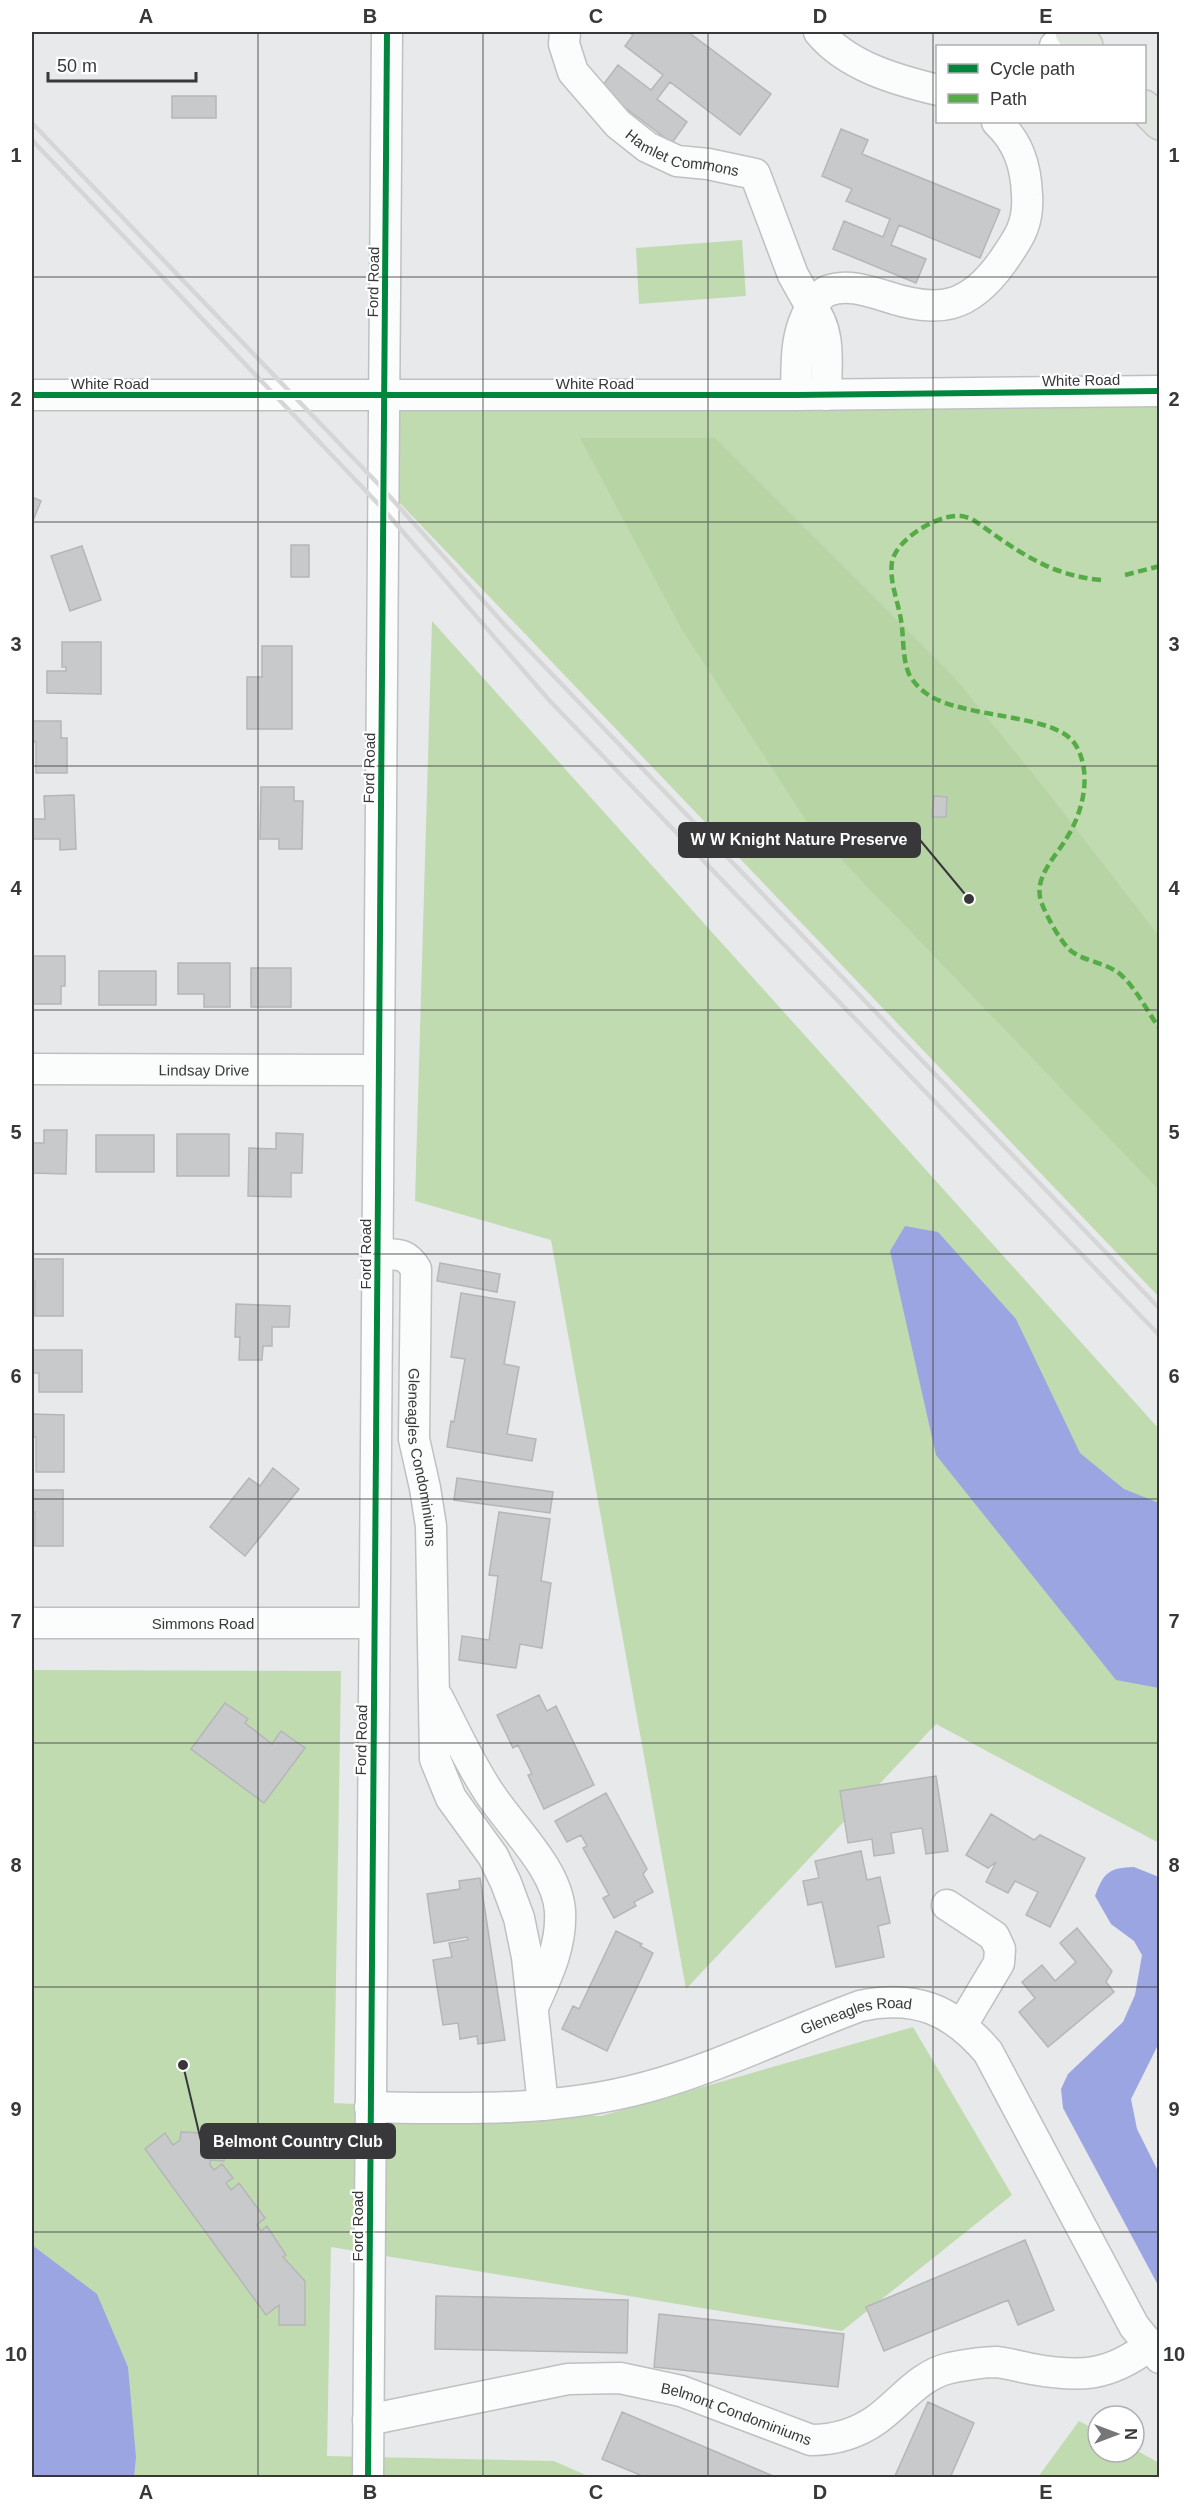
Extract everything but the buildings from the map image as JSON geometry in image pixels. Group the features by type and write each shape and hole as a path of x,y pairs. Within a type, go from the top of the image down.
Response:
{"main road":[{"path":"1072,32 1085,45"}],"street":[{"name":"Ford Road","path":"368,2478 387,32"},
{"name":"Hamlet Commons","path":"565,32 564,44 573,72 618,124 647,147 677,160 755,174 793,275 811,307 820,316 824,329 826,395"},
{"path":"819,32 826,40 863,66 936,89"},
{"path":"1056,45 1072,32"},
{"path":"796,395 797,343 800,328 811,307 825,292 849,286 922,305 948,305 970,297 999,266 1019,238 1028,213 1027,179 1020,151 1007,131 997,123"},
{"name":"White Road","path":"32,395 826,395 1160,391"},
{"name":"Lindsay Drive","path":"32,1069 378,1070"},
{"name":"Gleneagles Condominiums","path":"377,1254 400,1255 409,1258 416,1269 414,1439 431,1526 435,1759 451,1798 493,1856 519,1918 527,1957 543,2105"},
{"name":"Simmons Road","path":"32,1623 374,1623"},
{"name":"Gleneagles Condominiums","path":"434,1690 487,1791 544,1868 555,1888 560,1909 560,1932 556,1953 533,2008"},
{"path":"947,1905 994,1936 1000,1949 999,1963 962,2025"},
{"name":"Gleneagles Road","path":"370,2107 483,2109 543,2105 603,2097 647,2087 741,2054 831,2017 879,2002 916,2004 952,2017 988,2052 1134,2326 1154,2352"},
{"name":"Belmont Condominiums","path":"368,2420 568,2379 620,2378 681,2391 811,2440 833,2440 876,2420 928,2376 947,2368 996,2362 1056,2373 1088,2375 1114,2368 1154,2352"}],"green space":[{"path":"742,240 746,296 639,304 636,248"},
{"path":"1159,407 1159,1297 397,500 397,410"},
{"path":"580,438 715,438 955,678 1042,785 1159,936 1159,1190 811,828 681,628"},
{"path":"432,621 1159,1429 1159,1843 936,1724 686,1989 551,1240 415,1201"},
{"path":"32,1670 341,1671 334,2103 601,2116 913,2027 1012,2195 842,2331 331,2247 327,2456 554,2461 590,2477 32,2478"},
{"path":"1079,2421 1086,2425 1086,2464 1146,2464 1146,2456 1159,2463 1159,2477 1038,2477"}],"water":[{"path":"905,1226 938,1232 1016,1319 1080,1453 1124,1489 1159,1503 1159,1688 1116,1680 936,1455 890,1251"},
{"path":"1134,1867 1159,1877 1159,2043 1131,2099 1137,2129 1159,2173 1159,2287 1063,2108 1061,2089 1068,2074 1123,2022 1135,1995 1142,1955 1134,1941 1111,1924 1095,1896 1101,1881 1108,1873"},
{"path":"32,2245 97,2294 128,2367 136,2457 134,2477 32,2477"}],"railway":[{"path":"32,123 384,490 504,624 1160,1309"},
{"path":"32,140 384,510 549,700 1160,1336"}],"marked path":[{"path":"1101,580 1064,573 1032,559 972,519 959,516 946,517 927,525 908,538 895,554 891,569 901,620 905,661 909,674 919,688 943,702 962,708 1048,727 1064,734 1075,744 1084,767 1084,792 1072,829 1042,878 1040,886 1042,904 1065,945 1079,956 1109,967 1120,974 1160,1029"},
{"path":"1125,575 1160,566"}],"cycle path":[{"path":"368,2478 387,32"},
{"path":"32,395 796,395 1160,391"}],"place":[{"name":"W W Knight Nature Preserve","path":"969,899"},
{"name":"Belmont Country Club","path":"183,2065"}]}
